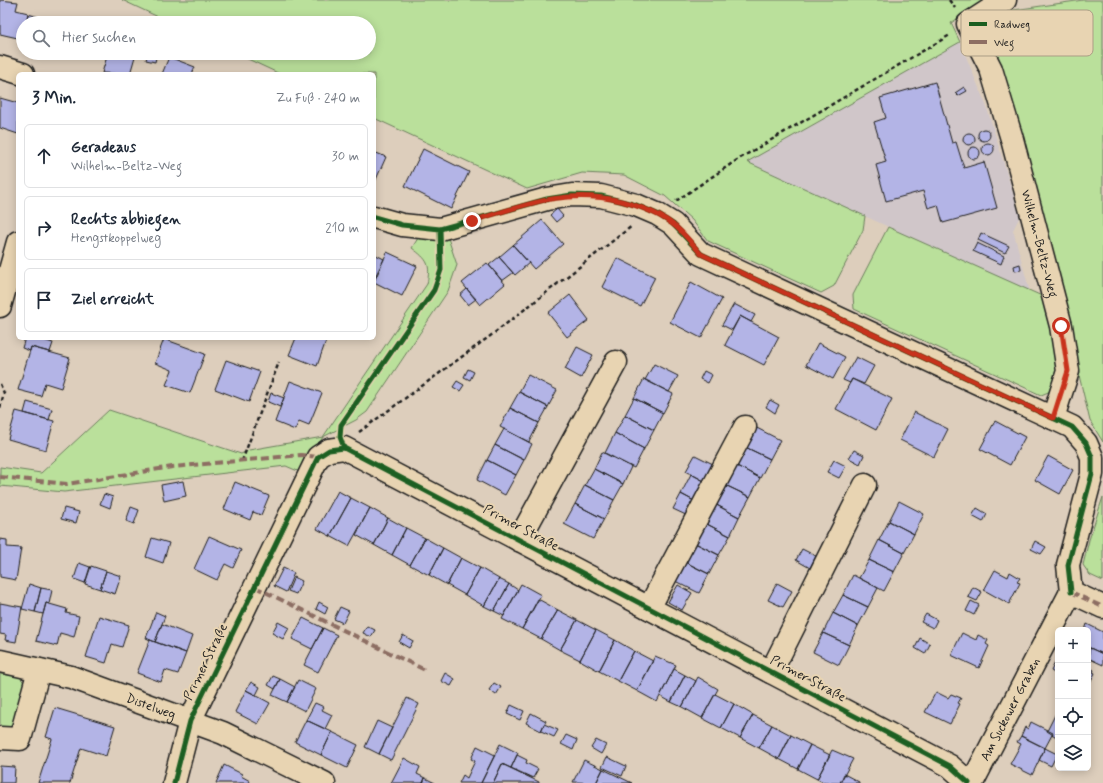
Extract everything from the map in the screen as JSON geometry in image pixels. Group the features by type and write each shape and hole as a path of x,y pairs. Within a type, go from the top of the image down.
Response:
{"street":[{"name":"Wilhelm-Beltz-Weg","path":"990,10 1005,0"},
{"name":"Wilhelm-Beltz-Weg","path":"984,56 991,69 1012,139 1061,326 1068,371 1053,418"},
{"path":"0,67 16,72"},
{"path":"376,218 402,225 440,228 547,199 572,195 601,196 636,205 657,214 673,224 701,254 1072,427 1086,443 1092,457 1092,474 1068,565 1071,592 1103,607"},
{"path":"0,306 16,249"},
{"path":"519,540 616,362"},
{"path":"649,608 745,427"},
{"name":"Primer Straße","path":"174,783 190,720 318,457 330,450 344,448 950,766 970,783"},
{"path":"771,672 865,485"},
{"name":"Am Suckower Graben","path":"970,783 1071,592"},
{"name":"Distelweg","path":"0,661 71,677 190,720 223,733 324,783"},
{"path":"0,738 20,739 39,670"}],"path":[{"path":"242,461 279,362"},
{"path":"0,384 4,393 0,408"}],"shaded area":[{"path":"960,42 961,56 966,56 986,105 1020,216 1013,230 1030,292 747,162"}],"green space":[{"path":"122,0 985,0 970,10 961,10 961,16 951,23 960,42 747,162 865,216 863,230 834,286 821,293 708,241 692,220 665,196 624,175 582,173 527,189 376,119 376,72 276,72 250,60 376,60 376,16 156,16"},
{"path":"1083,0 1103,0 1103,442 1090,421 1015,109 998,56 1093,56 1093,10 1014,10"},
{"path":"888,227 1042,296 1059,367 1051,391 1041,395 854,309 853,295"},
{"path":"418,238 448,238 457,265 448,291 367,412 356,420 323,437 427,284 429,272 427,263 422,256 412,248"},
{"path":"109,410 241,454 249,450 323,437 300,472 286,466 64,492 0,486 0,467 41,473"},
{"path":"1103,497 1103,581 1090,575 1083,565 1089,540"},
{"path":"0,674 19,676 26,685 16,728 0,732"}],"building":[{"path":"0,0 18,2 16,10 28,13 27,16 16,16 16,38 0,34"},
{"path":"106,60 134,60 131,72 102,72"},
{"path":"168,60 177,60 195,67 193,72 163,72"},
{"path":"935,82 952,143 956,142 964,168 984,162 997,208 943,223 938,205 928,208 923,191 886,201 876,165 886,162 874,122 886,118 880,98"},
{"path":"964,87 967,91 958,96 955,93"},
{"path":"0,98 16,102 16,133 0,128"},
{"path":"982,129 986,129 990,135 986,141 982,141 978,137 978,133"},
{"path":"967,133 971,133 975,139 971,145 967,145 963,141 963,137"},
{"path":"986,143 990,143 994,149 990,155 986,155 982,151 982,147"},
{"path":"972,147 976,147 980,153 976,159 972,159 968,155 968,151"},
{"path":"423,149 469,172 451,209 405,186"},
{"path":"376,153 386,157 376,180"},
{"path":"557,209 563,216 556,222 550,215"},
{"path":"542,220 563,244 534,269 513,245"},
{"path":"981,233 1009,246 1005,253 978,240"},
{"path":"977,243 1004,256 1001,264 973,251"},
{"path":"513,245 529,263 515,275 499,257"},
{"path":"387,252 417,266 402,296 376,283 376,277"},
{"path":"376,255 384,259 376,275"},
{"path":"499,257 513,273 502,281 489,265"},
{"path":"617,258 655,277 640,306 602,287"},
{"path":"487,263 505,284 480,305 462,283"},
{"path":"1020,264 1021,270 1015,271 1014,266"},
{"path":"691,282 722,299 701,338 670,322"},
{"path":"467,289 476,299 468,305 460,295"},
{"path":"570,295 589,320 567,337 548,313"},
{"path":"734,304 755,315 751,322 740,316 732,330 722,325"},
{"path":"740,316 779,337 764,365 725,345"},
{"path":"24,340 43,340 53,343 50,352 31,347 30,351 22,348"},
{"path":"164,340 205,354 190,393 166,385 172,370 155,363"},
{"path":"295,340 326,340 317,366 289,355"},
{"path":"818,343 845,357 833,379 806,365"},
{"path":"31,347 70,358 61,388 45,383 41,396 18,390"},
{"path":"577,347 593,355 581,378 565,369"},
{"path":"856,357 874,366 864,384 852,379 850,383 843,380"},
{"path":"226,360 260,372 249,402 215,389"},
{"path":"654,364 678,376 669,392 645,380"},
{"path":"468,369 474,372 470,380 464,377"},
{"path":"704,371 712,375 708,383 700,379"},
{"path":"528,375 557,390 548,407 519,392"},
{"path":"644,379 673,394 663,413 634,398"},
{"path":"852,379 892,399 876,430 836,409"},
{"path":"290,381 322,393 309,425 299,421 295,430 275,422"},
{"path":"457,381 464,385 460,391 453,387"},
{"path":"519,392 548,407 539,423 510,408"},
{"path":"271,393 284,398 280,407 268,402"},
{"path":"634,398 663,413 654,430 625,415"},
{"path":"770,400 779,405 775,413 766,407"},
{"path":"27,402 52,409 49,420 24,413"},
{"path":"510,408 539,423 529,442 500,427"},
{"path":"16,411 54,421 46,450 8,439"},
{"path":"914,412 948,429 934,457 900,440"},
{"path":"625,415 654,430 644,449 615,433"},
{"path":"995,421 1025,437 1010,465 980,449"},
{"path":"751,425 780,440 770,459 741,445"},
{"path":"504,429 532,444 524,460 495,445"},
{"path":"615,433 644,449 634,468 605,453"},
{"path":"495,445 524,460 516,475 487,460"},
{"path":"741,445 770,459 760,478 731,463"},
{"path":"854,450 864,455 860,464 849,458"},
{"path":"602,452 631,467 623,484 594,469"},
{"path":"695,455 715,465 706,482 686,471"},
{"path":"1048,456 1073,470 1060,494 1035,480"},
{"path":"487,460 516,475 505,495 477,480"},
{"path":"834,460 846,466 839,478 827,472"},
{"path":"731,463 760,478 750,497 721,483"},
{"path":"594,469 623,484 614,500 585,485"},
{"path":"691,474 706,482 696,502 681,494"},
{"path":"183,481 186,496 164,501 161,485"},
{"path":"235,482 269,496 261,515 253,512 250,520 224,509"},
{"path":"721,483 750,497 739,517 711,502"},
{"path":"585,485 614,500 604,519 575,504"},
{"path":"338,491 351,498 330,536 317,529"},
{"path":"104,494 113,497 110,508 100,504"},
{"path":"681,494 696,502 688,516 673,509"},
{"path":"351,498 370,508 349,546 330,536"},
{"path":"899,501 924,514 914,534 889,521"},
{"path":"711,502 739,517 730,536 701,521"},
{"path":"575,504 604,519 593,539 564,524"},
{"path":"131,507 139,510 134,524 126,521"},
{"path":"64,508 79,512 76,523 61,519"},
{"path":"370,508 388,518 374,545 356,535"},
{"path":"977,508 987,514 983,522 972,516"},
{"path":"388,518 406,528 392,555 374,545"},
{"path":"701,521 730,536 719,555 691,541"},
{"path":"889,521 914,534 904,553 879,540"},
{"path":"406,528 425,538 410,565 392,555"},
{"path":"209,536 241,550 233,568 225,564 217,580 194,569"},
{"path":"152,538 169,543 163,563 146,557"},
{"path":"425,538 443,548 429,575 410,565"},
{"path":"0,539 7,540 7,547 21,548 16,580 0,577"},
{"path":"879,540 904,553 894,572 869,560"},
{"path":"691,541 719,555 709,574 681,560"},
{"path":"1035,541 1046,547 1041,554 1031,549"},
{"path":"443,548 461,558 447,585 429,575"},
{"path":"802,549 816,556 810,568 796,560"},
{"path":"461,558 480,568 465,595 447,585"},
{"path":"681,560 709,574 699,593 671,579"},
{"path":"869,560 894,572 884,591 859,578"},
{"path":"79,563 90,567 85,583 74,579"},
{"path":"91,566 106,571 100,589 85,584"},
{"path":"283,568 294,573 286,592 274,586"},
{"path":"480,568 499,579 484,606 465,595"},
{"path":"995,570 1008,577 1010,572 1020,578 1017,582 1020,583 1009,604 984,590"},
{"path":"106,571 121,576 115,594 100,589"},
{"path":"853,575 878,588 868,607 843,595"},
{"path":"294,577 302,581 296,594 288,591"},
{"path":"499,579 509,584 494,611 484,606"},
{"path":"777,583 792,591 783,607 768,600"},
{"path":"29,584 41,588 35,612 22,609"},
{"path":"509,584 518,590 504,616 494,611"},
{"path":"521,584 541,595 522,629 502,619"},
{"path":"678,585 692,593 682,610 668,602"},
{"path":"973,587 982,592 977,601 968,597"},
{"path":"41,588 52,590 49,604 46,603 43,614 35,612"},
{"path":"843,595 868,607 858,626 833,613"},
{"path":"538,599 558,610 541,639 522,629"},
{"path":"971,601 979,605 974,615 966,611"},
{"path":"319,602 328,607 325,614 316,609"},
{"path":"0,603 22,607 16,642 5,640 6,635 0,634"},
{"path":"46,603 67,609 66,613 79,616 74,637 60,633 57,646 36,641"},
{"path":"340,607 349,611 343,623 334,619"},
{"path":"558,610 577,620 560,650 541,639"},
{"path":"156,612 165,616 155,642 146,638"},
{"path":"833,613 858,626 849,645 823,633"},
{"path":"926,614 937,620 933,628 921,622"},
{"path":"99,616 129,625 122,647 112,644 106,663 86,657"},
{"path":"303,618 323,628 312,649 292,639"},
{"path":"577,620 596,630 580,660 560,650"},
{"path":"278,622 289,628 283,639 272,633"},
{"path":"162,624 192,636 186,653 155,642"},
{"path":"1087,624 1103,632 1103,654 1091,648 1091,627 1086,627"},
{"path":"367,626 375,630 371,637 363,633"},
{"path":"323,628 337,635 318,672 304,665"},
{"path":"596,630 615,640 599,671 580,660"},
{"path":"823,633 849,645 839,665 813,652"},
{"path":"962,633 976,640 978,635 988,640 986,644 989,646 979,668 951,655"},
{"path":"403,635 413,641 409,648 399,642"},
{"path":"920,638 930,644 925,654 915,648"},
{"path":"150,640 186,653 178,674 165,670 161,682 137,673"},
{"path":"615,640 634,651 618,681 599,671"},
{"path":"1091,648 1103,654 1103,665 1091,659"},
{"path":"634,651 653,661 637,691 618,681"},
{"path":"655,656 676,665 657,702 637,691"},
{"path":"1055,662 1055,673 1051,671"},
{"path":"1091,668 1094,670 1093,672 1095,673 1091,682"},
{"path":"674,669 685,675 671,702 660,696"},
{"path":"445,673 455,679 451,686 441,681"},
{"path":"685,675 696,681 682,707 671,702"},
{"path":"273,676 280,679 275,689 268,685"},
{"path":"698,677 718,689 702,718 682,707"},
{"path":"280,679 295,687 287,702 272,695"},
{"path":"298,680 316,689 305,711 287,702"},
{"path":"251,682 260,687 256,695 246,690"},
{"path":"494,683 501,687 496,695 489,690"},
{"path":"246,690 270,703 258,724 235,712"},
{"path":"936,692 948,698 951,694 961,698 958,703 960,704 950,724 925,712"},
{"path":"715,694 734,704 721,728 702,718"},
{"path":"407,698 419,704 391,760 379,754"},
{"path":"315,703 324,707 322,710 332,715 325,729 306,720"},
{"path":"734,704 753,715 740,738 721,728"},
{"path":"511,705 524,711 520,720 507,714"},
{"path":"55,708 115,726 106,756 81,748 70,783 38,783 52,739 46,737"},
{"path":"531,713 546,721 541,731 526,723"},
{"path":"753,715 772,725 759,748 740,738"},
{"path":"1055,715 1055,736 1047,731"},
{"path":"306,720 332,732 321,755 295,742"},
{"path":"377,721 392,728 379,754 365,747"},
{"path":"1031,722 1053,733 1045,748 1021,736 1025,727 1028,729"},
{"path":"544,724 558,730 554,737 541,731"},
{"path":"772,725 791,735 779,759 759,748"},
{"path":"332,732 358,745 347,768 321,755"},
{"path":"566,735 577,740 573,750 561,744"},
{"path":"791,735 810,745 798,769 779,759"},
{"path":"1021,736 1045,748 1032,775 1010,764 1021,744 1017,742"},
{"path":"596,740 606,745 601,754 591,748"},
{"path":"500,744 518,753 511,768 502,764 493,783 481,783"},
{"path":"810,745 830,755 817,779 798,769"},
{"path":"477,746 495,755 481,783 459,783 463,775 467,778 475,761 471,759"},
{"path":"1045,748 1055,753 1055,758 1051,766 1039,760"},
{"path":"832,750 853,759 840,783 825,783 817,779"},
{"path":"517,755 527,760 526,763 538,769 533,778 511,768"},
{"path":"607,757 626,766 622,776 602,767"},
{"path":"404,758 420,767 417,774 425,778 423,783 391,783"},
{"path":"584,760 603,769 596,783 573,782"},
{"path":"502,764 539,782 539,783 493,783"},
{"path":"224,765 242,774 241,776 250,781 249,783 216,783"},
{"path":"0,766 15,767 14,783 0,783"},
{"path":"603,769 632,783 596,783"},
{"path":"844,774 859,782 859,783 840,783"},
{"path":"425,778 435,783 423,783"}],"marked path":[{"path":"0,477 67,484 172,467 301,455 318,457"},
{"path":"255,587 425,670"},
{"path":"1071,592 1103,607"}],"cycle path":[{"path":"376,218 402,225 440,229 547,199 572,195 601,196 636,205 657,214 673,224 701,254 1072,427 1086,443 1092,457 1092,474 1068,565 1071,592"},
{"path":"344,448 340,437 341,425 434,290 441,270 440,229"},
{"path":"174,783 190,721 318,457 329,450 344,448 950,766 969,783"}],"route":[{"path":"472,221 547,199 572,195 601,196 636,205 657,214 673,224 701,254 1053,418 1068,371 1061,326"}]}
